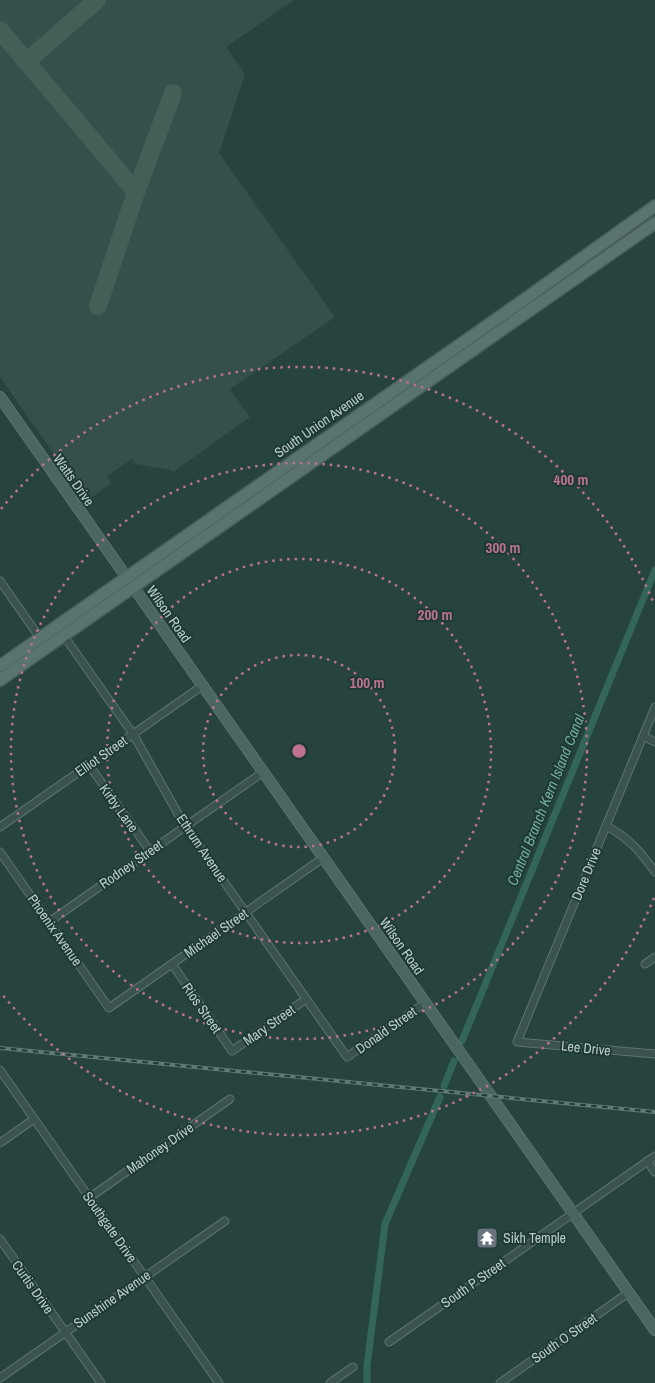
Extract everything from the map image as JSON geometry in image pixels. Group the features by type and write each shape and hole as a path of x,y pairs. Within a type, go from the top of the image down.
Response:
{"main road":[{"name":"South Union Avenue","path":"0,666 40,638 130,582 292,469 443,356 655,206"},
{"name":"South Union Avenue","path":"292,469 402,399 655,223"},
{"path":"598,248 605,258"},
{"path":"470,352 480,338 513,314 518,304"},
{"path":"402,399 403,391 444,362 443,356"},
{"name":"South Union Avenue","path":"0,680 64,636 130,582"}],"street":[{"name":"Watts Drive","path":"0,397 130,582"},
{"path":"0,581 40,638"},
{"name":"Wilson Road","path":"130,582 655,1330"},
{"name":"Ethrum Avenue","path":"64,636 133,734 185,826 347,1057"},
{"name":"Elliot Street","path":"0,827 202,686"},
{"name":"Dore Drive","path":"517,1042 655,707"},
{"path":"643,736 655,742"},
{"name":"Kirby Lane","path":"89,765 150,851"},
{"name":"Rodney Street","path":"49,922 263,772"},
{"path":"606,826 624,836 633,844 655,872"},
{"name":"Phoenix Avenue","path":"0,852 110,1008"},
{"name":"Michael Street","path":"110,1008 323,858"},
{"path":"645,964 655,957"},
{"name":"Rios Street","path":"172,964 232,1051"},
{"name":"Mary Street","path":"232,1051 306,999"},
{"name":"Donald Street","path":"347,1057 425,1002"},
{"name":"Lee Drive","path":"517,1042 655,1054"},
{"name":"Southgate Drive","path":"0,1070 219,1383"},
{"name":"Mahoney Drive","path":"89,1198 230,1099"},
{"path":"0,1143 34,1119"},
{"name":"South P Street","path":"390,1342 655,1156"},
{"path":"647,1161 655,1172"},
{"name":"Sunshine Avenue","path":"0,1378 225,1221"},
{"name":"Curtis Drive","path":"0,1239 101,1383"},
{"name":"South O Street","path":"500,1383 628,1293"},
{"path":"330,1383 353,1367"}],"shaded area":[{"path":"0,0 294,0 226,47 245,74 219,153 335,317 230,389 250,417 173,472 171,470 136,464 132,459 107,476 111,483 87,501 0,377"}],"waterway":[{"name":"Central Branch Kern Island Canal","path":"462,1041 655,570"},
{"name":"Central Branch Kern Island Canal","path":"444,1086 454,1061"},
{"name":"Central Branch Kern Island Canal","path":"367,1383 367,1366 385,1224 440,1097"}],"taxiway":[{"path":"26,62 97,0"},
{"path":"0,30 136,192"},
{"path":"98,306 136,192 173,93"}],"railway":[{"path":"0,1048 655,1112"}],"place":[{"name":"Sikh Temple","path":"487,1238"}]}
